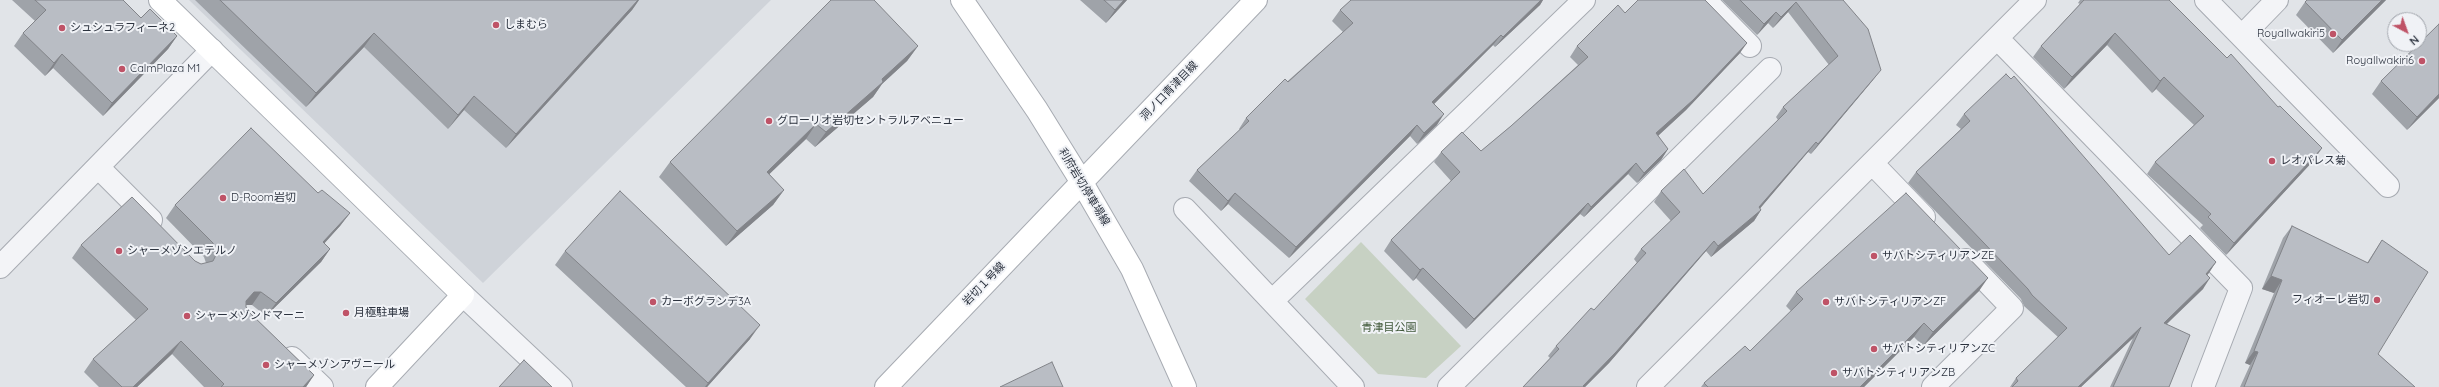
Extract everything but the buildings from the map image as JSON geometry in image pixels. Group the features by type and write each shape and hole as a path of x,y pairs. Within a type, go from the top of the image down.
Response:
{"street":[{"path":"160,0 561,387"},
{"name":"利府岩切停車場線","path":"962,0 1037,110 1082,181 1132,270 1185,387"},
{"name":"洞ノ口青津目線","path":"1082,181 1256,0"},
{"path":"1272,301 1584,0"},
{"path":"1705,0 1750,46"},
{"path":"1660,383 1872,162 2035,0"},
{"path":"2206,0 2388,186"},
{"path":"2242,36 2277,0"},
{"path":"1997,38 2241,288 2203,387"},
{"path":"0,267 212,50"},
{"path":"1449,387 1770,69"},
{"path":"1872,162 1937,230"},
{"path":"98,167 163,232"},
{"name":"岩切１号線","path":"886,387 1082,181"},
{"path":"1185,210 1353,387"},
{"path":"1933,387 2012,308 1953,246"},
{"path":"377,387 463,294"},
{"path":"277,344 322,387"}],"shaded area":[{"path":"189,0 771,0 483,283"}],"green space":[{"name":"青津目公園","path":"1361,242 1461,346 1426,378 1378,374 1305,299"}],"place":[{"name":"しまむら","path":"496,25"},
{"name":"シュシュラフィーネ2","path":"62,28"},
{"name":"RoyalIwakiri5","path":"2333,34"},
{"name":"RoyalIwakiri6","path":"2422,61"},
{"name":"CalmPlaza M1","path":"122,69"},
{"name":"グローリオ岩切セントラルアベニュー","path":"769,121"},
{"name":"レオパレス菊","path":"2272,161"},
{"name":"D-Room岩切","path":"223,198"},
{"name":"シャーメゾンエテルノ","path":"119,251"},
{"name":"サバトシティリアンZE","path":"1874,256"},
{"name":"フィオーレ岩切","path":"2377,300"},
{"name":"カーボグランデ3A","path":"653,302"},
{"name":"サバトシティリアンZF","path":"1826,302"},
{"name":"月極駐車場","path":"346,313"},
{"name":"シャーメゾンドマーニ","path":"187,316"},
{"name":"サバトシティリアンZC","path":"1874,349"},
{"name":"シャーメゾンアヴニール","path":"266,365"},
{"name":"サバトシティリアンZB","path":"1834,373"}]}
